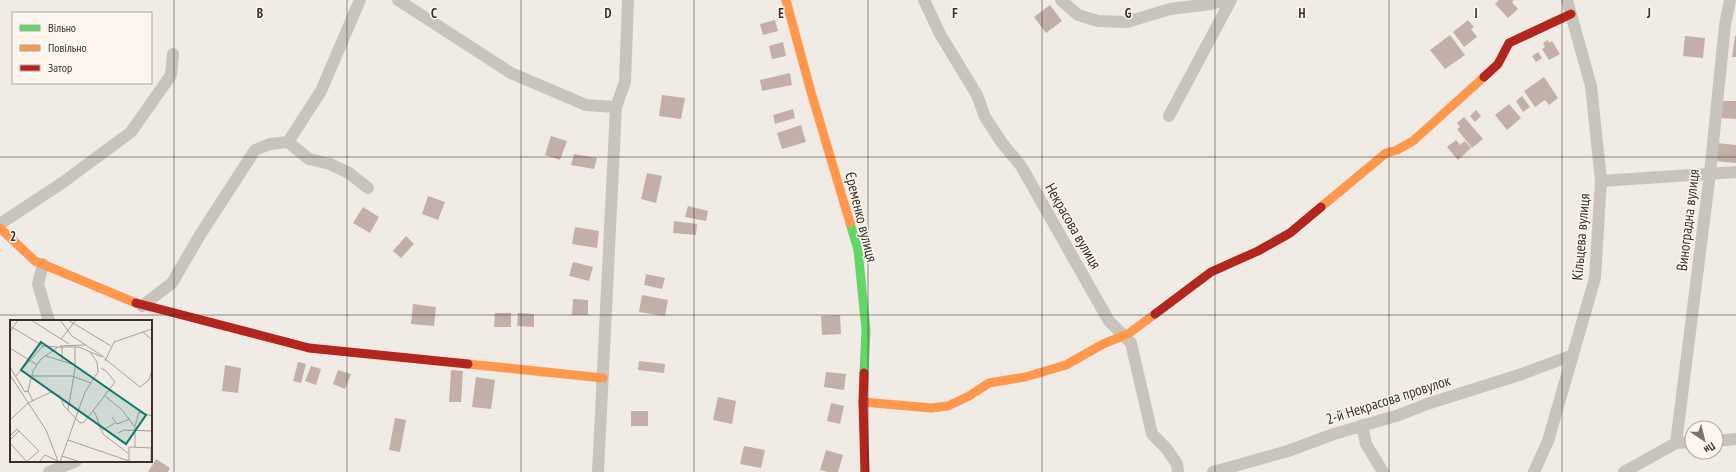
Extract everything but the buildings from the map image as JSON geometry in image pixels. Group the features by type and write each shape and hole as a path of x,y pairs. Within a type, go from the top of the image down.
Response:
{"street":[{"path":"288,142 321,91 360,0"},
{"path":"398,0 511,73 586,105 616,107"},
{"path":"598,472 616,107 625,82 628,0"},
{"name":"Єременко вулиця","path":"786,0 811,92 858,250 866,330 864,402 865,472"},
{"name":"Некрасова вулиця","path":"924,0 940,34 977,95 985,117 1002,143 1021,166 1109,321 1131,343 1152,434 1166,448 1177,464 1178,472"},
{"path":"1061,0 1078,15 1098,22 1127,22 1170,9 1211,4 1226,0"},
{"path":"1170,116 1231,0"},
{"name":"Кільцева вулиця","path":"1534,472 1548,441 1595,278 1601,181 1591,86 1567,0"},
{"name":"Виноградна вулиця","path":"1676,443 1710,173 1725,25 1730,0"},
{"path":"864,402 930,408 948,406 969,396 989,383 1066,365 1103,344 1123,336 1211,272 1258,251 1290,233 1386,153 1397,150 1413,141 1498,64 1509,43 1514,39 1571,14"},
{"path":"0,224 62,183 131,132 171,75 172,54"},
{"path":"142,306 172,283 255,150 270,144 288,142 309,158 330,164 350,173 368,188"},
{"path":"1601,181 1736,172"},
{"path":"0,228 35,261 142,306 309,348 603,378"},
{"path":"43,264 38,284 49,320"},
{"name":"2-й Некрасова провулок","path":"1213,472 1288,451 1362,425 1399,415 1427,404 1522,374 1573,355"},
{"path":"1362,425 1366,444 1383,472"},
{"path":"1724,440 1736,439"},
{"path":"1624,472 1676,443 1684,442"},
{"path":"49,472 74,462"}],"traffic: fast":[{"path":"850,223 858,250 866,330 864,373"}],"traffic: slow":[{"path":"786,0 811,92 850,223"},
{"path":"1321,207 1386,153 1397,150 1413,141 1484,77"},
{"path":"0,228 35,261 136,303"},
{"path":"863,402 931,408 948,406 969,396 989,383 1025,377 1066,365 1103,344 1128,334 1155,314"},
{"path":"468,364 603,378"}],"traffic: jam":[{"path":"1484,77 1498,64 1509,43 1571,14"},
{"path":"1155,314 1211,272 1258,251 1290,233 1321,207"},
{"path":"136,303 309,348 468,364"},
{"path":"864,373 863,402 865,472"}]}
